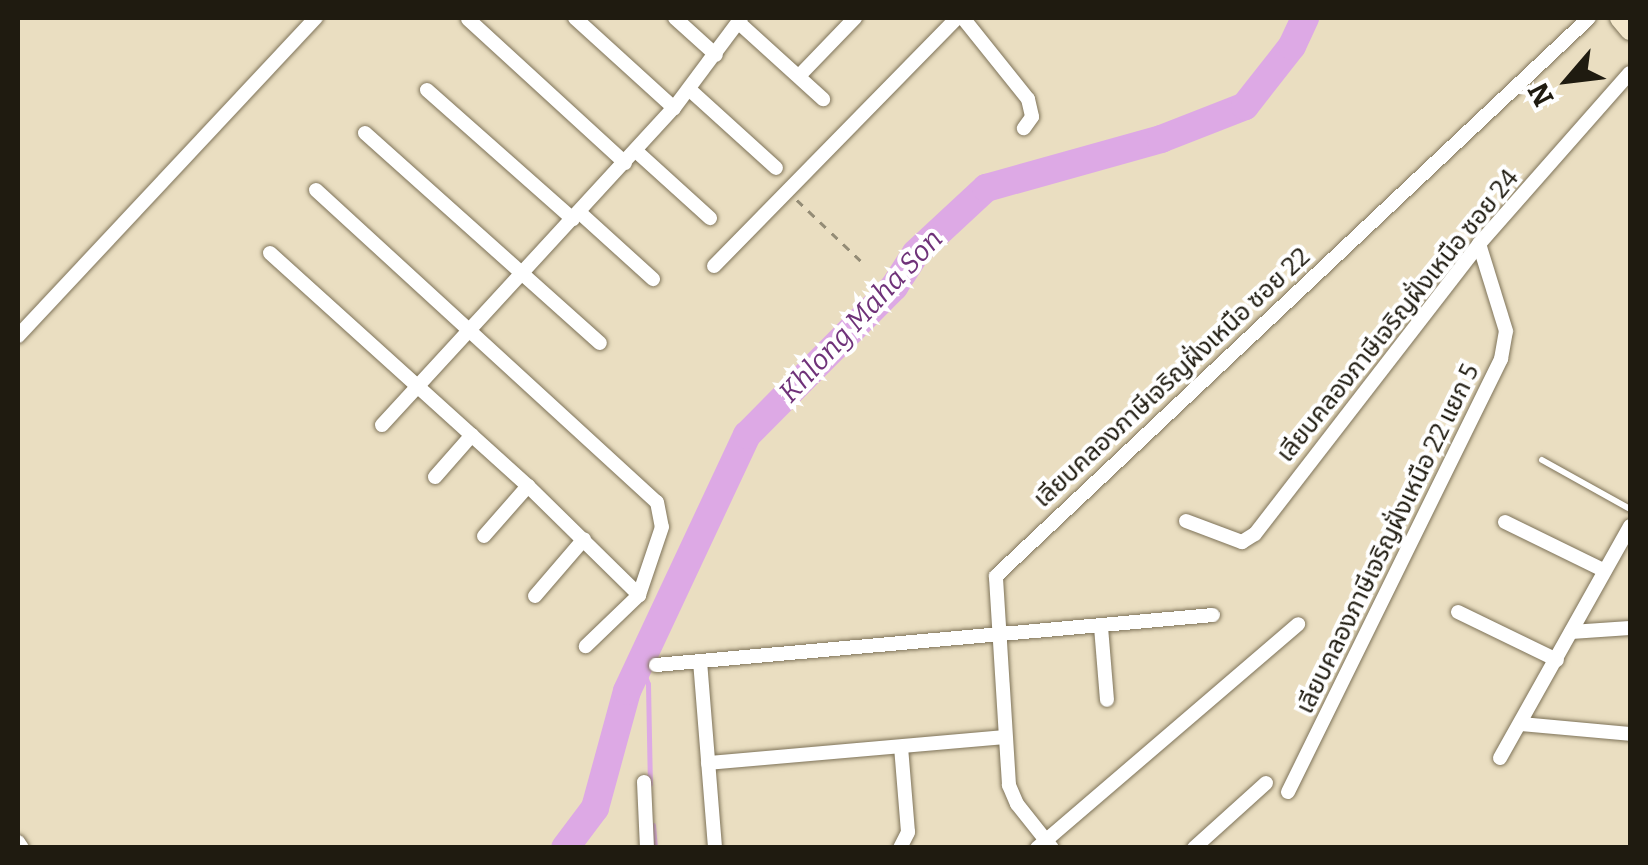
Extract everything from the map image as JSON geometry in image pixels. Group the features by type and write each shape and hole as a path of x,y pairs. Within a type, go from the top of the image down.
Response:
{"main road":[{"path":"1620,18 1630,30"}],"street":[{"path":"18,336 316,18"},
{"path":"575,18 674,108"},
{"path":"675,18 716,55"},
{"path":"799,76 856,18"},
{"path":"714,266 960,18 1028,98 1032,117 1024,128"},
{"name":"เลียบคลองภาษีเจริญฝั่งเหนือ ซอย 22","path":"1045,845 1012,794 993,584 1001,569 1589,18"},
{"path":"468,19 625,163"},
{"path":"382,425 690,90 740,20 823,99"},
{"name":"เลียบคลองภาษีเจริญฝั่งเหนือ ซอย 24","path":"1186,520 1242,542 1255,534 1478,244 1630,73"},
{"path":"427,90 654,278"},
{"path":"690,90 776,168"},
{"path":"365,133 600,342"},
{"path":"636,150 710,218"},
{"path":"316,190 657,502 662,527 639,595 586,646"},
{"name":"เลียบคลองภาษีเจริญฝั่งเหนือ 22 แยก 5","path":"1288,792 1501,359 1506,331 1478,244"},
{"path":"270,253 528,486 639,595"},
{"path":"435,478 472,435"},
{"path":"484,536 528,486"},
{"path":"1505,522 1605,570"},
{"path":"1500,758 1630,526"},
{"path":"535,596 584,538"},
{"path":"1458,612 1556,660"},
{"path":"656,665 1214,615"},
{"path":"1045,845 1298,624"},
{"path":"1102,627 1107,700"},
{"path":"1571,632 1630,628"},
{"path":"700,661 716,848"},
{"path":"1521,724 1630,734"},
{"path":"708,763 1004,737"},
{"path":"900,848 908,832 901,747"},
{"path":"644,782 647,848"},
{"path":"1194,848 1266,783"}],"lane":[{"path":"1542,460 1630,509"}],"path":[{"path":"787,191 862,261"}],"waterway":[{"name":"Khlong Maha Son","path":"565,848 595,808 627,691 747,435 894,287 916,253 986,188 1161,139 1245,106 1292,46 1305,18"},
{"path":"640,663 648,684 650,784"},
{"path":"653,825 655,848"}]}
